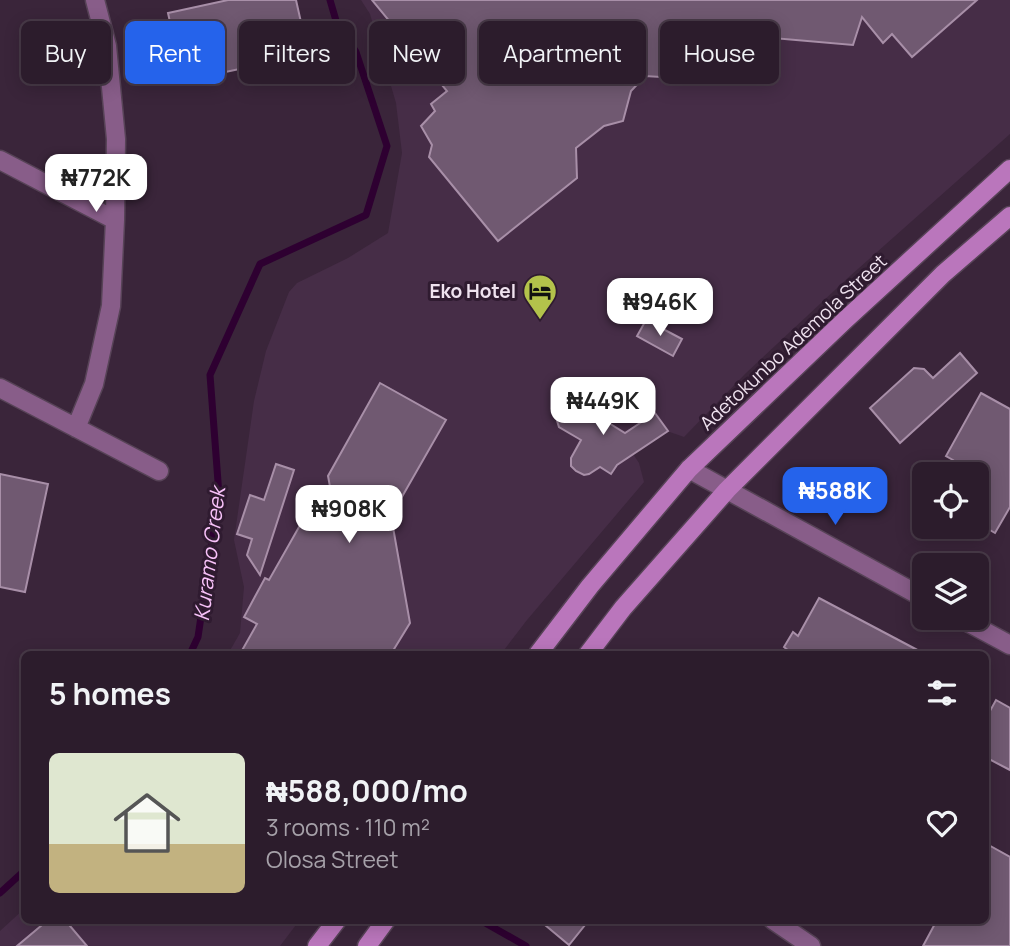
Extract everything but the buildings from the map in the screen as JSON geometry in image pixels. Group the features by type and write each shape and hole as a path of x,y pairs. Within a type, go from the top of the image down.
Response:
{"main road":[{"name":"Adetokunbo Ademola Street","path":"540,651 590,586 689,469 845,320 1010,169"},
{"path":"590,651 624,608 727,490 943,274 1010,216"},
{"path":"317,946 334,924"},
{"path":"367,946 383,924"}],"street":[{"path":"76,428 94,384 111,306 115,220 116,139 107,46 95,0"},
{"path":"0,160 115,220"},
{"path":"0,388 159,471"},
{"path":"689,469 912,591"},
{"path":"982,630 1010,645"},
{"path":"779,924 811,946"}],"shaded area":[{"name":"Eko Hotel","path":"361,0 1010,0 1010,134 850,276 746,373 684,437 667,431 633,454 639,463 644,482 503,651 230,651 240,633 244,587 234,540 254,401 266,351 289,292 297,283 348,258 388,233 402,153 396,103 390,84 465,84 465,21 372,21"},
{"path":"21,912 21,924 297,924 280,946 0,946 0,931"}],"waterway":[{"name":"Kuramo Creek","path":"191,651 198,637 219,495 210,375 260,264 366,215 387,146 356,52 337,24 330,0"},
{"name":"Kuramo Creek","path":"0,893 21,874"},
{"path":"487,924 526,946"}],"place":[{"name":"Eko Hotel","path":"540,321"}]}
